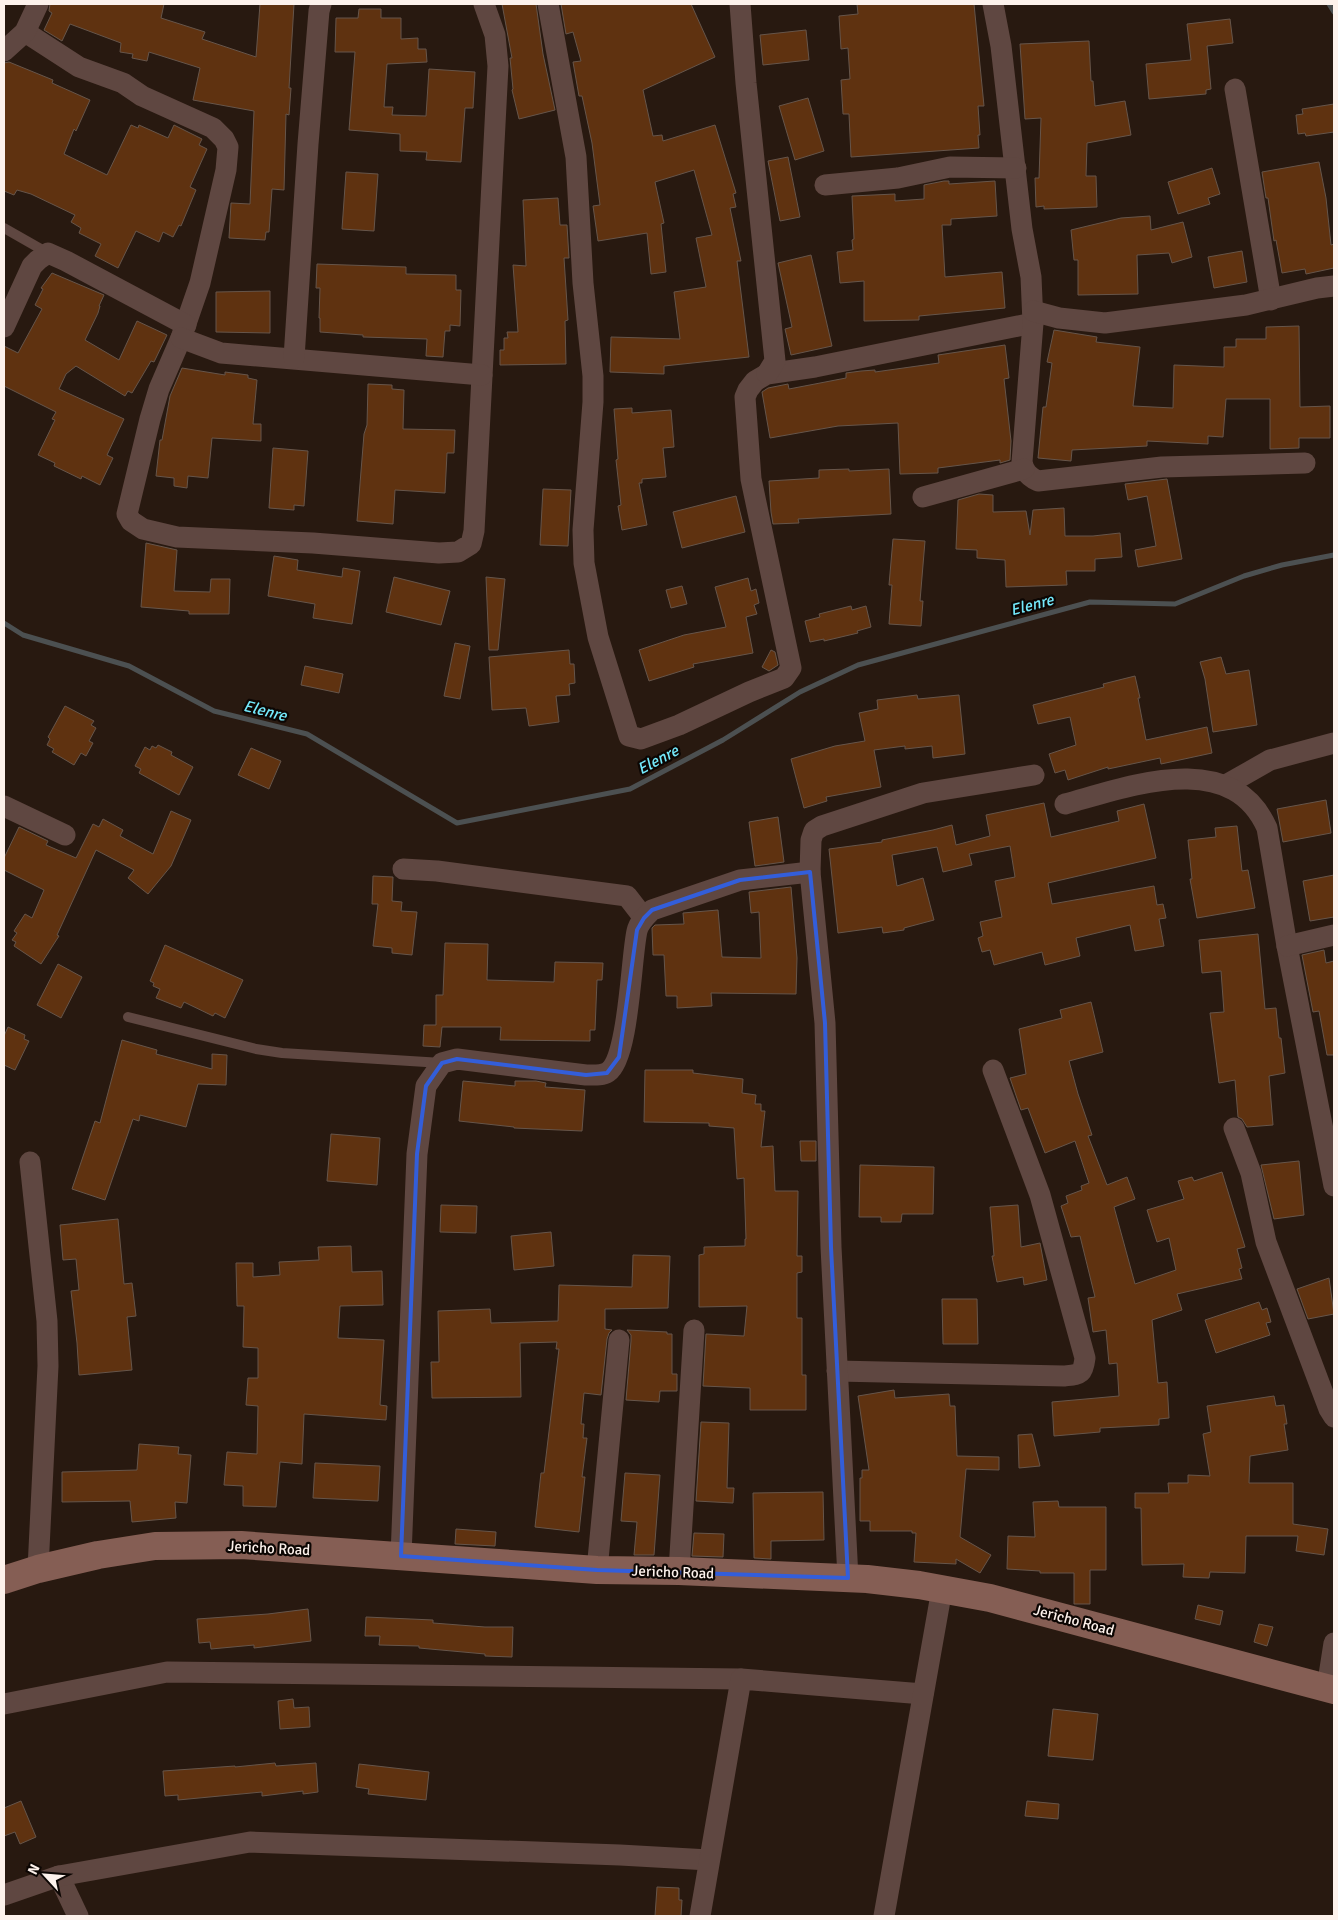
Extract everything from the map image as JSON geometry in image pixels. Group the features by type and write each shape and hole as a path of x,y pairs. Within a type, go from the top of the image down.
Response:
{"street":[{"path":"4,51 25,32 38,4"},
{"path":"294,358 308,144 321,4"},
{"path":"25,32 79,67 123,83 142,96 213,128 224,139 228,147 226,170 200,283 152,412 127,514 131,521 143,529 177,538 313,543 439,553 458,552 471,544 474,531 498,66 496,35 484,4"},
{"path":"548,4 576,157 583,283 592,376 593,402 584,530 584,563 598,637 629,736 634,738 641,739 679,725 749,692 784,678 791,668 750,479 745,397 755,381 767,374 815,367 1033,317 1105,323 1246,305 1316,288 1334,286"},
{"path":"740,4 746,83 774,361 767,374"},
{"path":"993,4 1001,46 1022,230 1031,277 1033,317 1022,462 1024,469 1031,478 1038,480 1162,467 1305,463"},
{"path":"1235,89 1271,300"},
{"path":"825,185 898,178 950,167 1016,168"},
{"path":"4,327 32,266 48,253 66,261 221,353 482,375"},
{"path":"924,497 1024,469"},
{"path":"1226,785 1270,760 1334,744"},
{"path":"848,1578 831,1246 826,1023 810,872 811,840 814,831 822,826 922,793 1034,776"},
{"path":"1065,804 1143,783 1193,778 1226,785 1251,803 1261,814 1267,828 1287,946 1334,1186"},
{"path":"4,806 65,835"},
{"path":"403,869 437,871 626,896 644,918"},
{"path":"401,1556 417,1154 426,1086 442,1063 457,1059 586,1075 607,1073 619,1057 631,991 637,930 644,918 652,910 740,880 810,872"},
{"path":"1287,946 1334,935"},
{"path":"837,1370 1064,1376 1082,1372 1085,1358 1040,1196 993,1070"},
{"path":"1234,1128 1251,1173 1266,1242 1329,1409 1334,1417"},
{"path":"30,1162 47,1321 48,1366 38,1569"},
{"path":"679,1571 694,1330"},
{"path":"597,1570 618,1340"},
{"name":"Jericho Road","path":"4,1580 38,1569 98,1555 155,1546 241,1545 597,1570 679,1571 848,1578 910,1584 990,1598 1331,1689"},
{"path":"884,1916 942,1589"},
{"path":"1331,1689 1334,1643"},
{"path":"4,1704 167,1672 741,1679 923,1694"},
{"path":"700,1916 741,1679"},
{"path":"4,1895 59,1876 250,1842 620,1855 709,1860"},
{"path":"59,1876 78,1916"}],"lane":[{"path":"4,228 48,253"},
{"path":"128,1017 256,1049 282,1053 442,1063"}],"highlighted area":[{"path":"810,872 825,1023 831,1247 848,1578 597,1570 401,1556 417,1154 426,1086 442,1063 457,1059 586,1075 607,1073 619,1057 637,930 644,918 652,910 740,880"}],"building":[{"path":"50,4 164,4 161,18 205,32 202,39 256,57 260,4 294,4 289,115 286,114 284,190 272,189 269,232 266,232 265,240 229,238 231,203 250,204 254,111 193,100 200,68 149,52 147,61 132,58 133,54 120,52 121,43 70,24 62,41 44,30 52,13 49,11"},
{"path":"502,4 536,4 543,54 555,110 519,119 512,90 510,58 512,58"},
{"path":"561,4 691,4 715,57 643,90 653,136 662,135 663,141 715,125 736,193 733,194 736,207 730,208 741,261 737,261 749,357 664,366 664,374 610,372 611,337 680,339 674,292 706,287 696,238 712,235 694,170 655,182 664,223 661,224 666,272 651,274 647,233 598,241 593,206 600,205 592,143 582,96 579,96 573,62 581,61 573,32 566,34"},
{"path":"857,4 974,4 984,106 978,106 979,148 851,157 849,114 843,114 841,80 850,79 848,48 841,49 839,16 858,14"},
{"path":"359,9 381,9 381,18 401,18 401,39 418,38 418,49 426,49 427,62 387,64 384,107 393,107 392,115 426,116 429,69 475,72 473,108 465,108 461,162 426,160 427,152 400,151 400,134 349,130 355,52 335,52 336,18 358,18"},
{"path":"1230,19 1233,43 1207,46 1211,89 1206,90 1206,94 1149,99 1146,64 1191,60 1187,24"},
{"path":"806,30 809,60 763,65 760,35"},
{"path":"1089,41 1091,81 1093,81 1095,106 1125,101 1131,135 1087,143 1086,176 1096,176 1097,207 1044,209 1044,206 1036,207 1035,178 1039,178 1041,118 1025,119 1020,44"},
{"path":"9,62 53,80 52,83 90,100 76,131 74,129 64,154 107,175 131,125 138,128 139,125 168,138 174,125 202,139 199,145 207,149 190,187 196,190 181,226 179,225 173,237 163,232 159,242 136,231 118,268 95,256 101,244 79,233 81,228 71,222 75,215 31,194 17,190 14,195 4,191 4,63"},
{"path":"808,98 824,151 795,160 779,106"},
{"path":"1334,104 1334,132 1306,136 1305,133 1298,134 1296,115 1303,114 1302,109"},
{"path":"788,157 800,217 780,221 768,161"},
{"path":"1319,162 1326,198 1331,245 1334,244 1334,268 1306,274 1305,269 1282,273 1276,240 1274,241 1262,172"},
{"path":"1212,168 1220,194 1208,198 1210,204 1178,214 1168,182"},
{"path":"346,172 378,174 374,231 342,229"},
{"path":"949,181 949,184 995,181 997,216 951,219 951,225 942,225 945,277 1002,272 1005,308 919,316 919,320 864,321 864,281 840,283 837,252 853,250 852,196 895,194 895,201 924,199 924,185"},
{"path":"558,198 560,225 567,225 569,258 564,258 568,320 565,321 566,364 500,365 500,350 504,350 504,338 508,338 507,332 518,332 513,265 526,266 523,200"},
{"path":"1150,216 1151,230 1183,222 1192,257 1172,263 1169,253 1137,255 1138,294 1078,295 1078,260 1074,260 1071,230 1121,218"},
{"path":"1242,251 1247,282 1214,288 1208,257"},
{"path":"811,255 832,346 791,355 785,329 792,327 778,263"},
{"path":"317,264 406,267 406,274 456,275 456,290 461,290 460,326 450,325 450,331 445,331 443,357 426,356 427,339 363,337 363,335 320,332 320,288 316,288"},
{"path":"52,273 104,295 85,340 119,360 137,321 167,335 154,362 151,361 132,393 128,391 125,396 76,366 66,374 59,389 124,419 107,455 113,458 100,485 82,476 81,479 54,466 55,463 38,455 55,420 52,419 56,412 4,386 4,346 18,353 42,309 35,305 43,289 41,288"},
{"path":"270,291 270,333 216,332 216,292"},
{"path":"1299,326 1300,407 1330,406 1330,438 1299,438 1299,448 1270,449 1270,399 1226,399 1223,437 1208,436 1208,444 1147,441 1147,446 1072,450 1071,461 1038,458 1043,407 1046,407 1052,363 1047,362 1054,330 1097,337 1096,342 1140,347 1133,406 1173,408 1174,365 1224,367 1224,347 1236,347 1236,339 1266,339 1266,327"},
{"path":"1005,345 1009,378 1004,379 1011,441 1010,460 1000,463 1000,460 938,468 938,473 900,474 898,423 838,426 770,438 762,392 768,388 788,384 789,389 846,378 846,373 875,370 875,372 939,363 938,355"},
{"path":"182,368 225,375 225,372 248,375 248,378 257,380 253,424 261,424 261,441 212,438 208,478 188,476 187,488 174,486 174,478 156,476 160,440 162,440 170,396"},
{"path":"368,384 392,385 392,389 404,390 403,429 455,430 454,453 447,453 445,493 395,490 393,524 357,521 364,434 367,425"},
{"path":"632,408 632,413 671,410 674,447 663,448 666,477 642,479 642,483 639,483 647,525 622,530 618,506 621,505 616,460 618,459 614,409"},
{"path":"273,448 308,451 304,506 294,505 294,510 269,508"},
{"path":"849,469 849,471 889,469 891,514 798,519 799,523 773,524 769,481 819,478 819,470"},
{"path":"1167,479 1182,559 1138,567 1135,550 1156,546 1147,496 1128,500 1125,484"},
{"path":"543,489 571,490 568,546 540,545"},
{"path":"979,494 993,495 993,512 1026,511 1030,535 1033,510 1064,508 1065,536 1093,536 1120,533 1122,557 1095,559 1095,571 1066,571 1067,585 1006,587 1005,560 977,558 977,550 956,549 958,500"},
{"path":"736,496 745,532 682,548 673,512"},
{"path":"893,539 925,541 920,601 923,601 921,626 889,624 892,585 889,585"},
{"path":"146,543 177,550 174,591 210,592 211,579 230,579 229,614 189,614 189,611 141,607"},
{"path":"274,556 298,560 297,570 342,577 343,568 360,571 352,624 313,618 315,604 268,596"},
{"path":"394,577 450,591 441,625 386,612"},
{"path":"486,577 505,579 498,650 489,650"},
{"path":"748,578 751,591 756,589 759,603 754,605 757,614 746,617 753,653 693,664 694,667 649,681 639,650 684,635 726,627 715,587"},
{"path":"682,586 687,604 671,608 666,590"},
{"path":"851,606 852,610 866,606 871,627 857,631 858,633 824,641 824,639 810,642 805,621 820,617 819,614"},
{"path":"455,643 470,646 460,699 444,696"},
{"path":"569,650 570,664 574,664 575,683 569,684 570,695 556,696 559,722 529,726 526,708 492,710 489,657"},
{"path":"771,650 775,652 778,665 769,671 762,667"},
{"path":"1221,657 1226,674 1249,670 1257,725 1213,732 1205,679 1200,662"},
{"path":"305,666 343,674 339,693 301,685"},
{"path":"1135,676 1146,740 1207,727 1212,753 1161,764 1160,758 1108,769 1108,767 1068,780 1065,770 1055,773 1049,754 1076,745 1070,717 1038,724 1033,705 1104,687 1103,684"},
{"path":"917,695 918,699 959,695 965,754 933,758 932,746 905,749 905,746 874,750 881,787 826,797 827,801 804,808 791,759 835,746 865,741 859,713 878,709 877,700"},
{"path":"65,706 94,721 91,725 96,728 89,741 93,743 86,756 81,753 74,765 52,752 54,749 47,745 50,739 48,737"},
{"path":"158,745 172,752 171,755 193,767 179,795 139,773 141,769 135,766 145,747 150,750 152,746 156,748"},
{"path":"251,748 281,761 269,789 238,775"},
{"path":"1326,800 1331,833 1283,842 1277,809"},
{"path":"1044,803 1051,837 1119,821 1117,811 1144,804 1156,858 1048,883 1052,904 1154,886 1157,905 1163,904 1166,918 1159,919 1164,946 1135,951 1130,925 1076,938 1080,956 1045,965 1042,952 994,965 990,950 982,952 978,938 983,936 980,922 1002,917 995,881 1015,877 1010,846 969,854 972,865 943,872 937,847 892,855 897,886 923,878 934,920 904,928 904,930 883,933 882,927 838,933 829,849 882,842 882,840 952,825 956,845 990,836 986,815"},
{"path":"171,811 191,820 171,866 148,894 128,878 134,870 96,850 57,935 59,936 41,964 14,946 16,942 12,940 17,933 14,931 25,914 32,918 44,890 4,870 4,858 19,827 48,841 46,845 76,858 93,824 99,827 103,819 123,830 120,836 153,854"},
{"path":"778,817 784,862 755,866 749,822"},
{"path":"1237,826 1242,871 1248,870 1255,908 1197,918 1190,879 1192,879 1188,840 1216,837 1215,828"},
{"path":"1334,875 1334,917 1310,921 1303,881"},
{"path":"373,876 393,877 392,901 402,902 401,911 417,912 412,955 392,953 392,948 373,946 378,904 372,904"},
{"path":"791,887 797,958 796,994 711,993 712,1006 677,1008 677,996 666,996 664,955 653,955 652,928 655,925 684,924 683,913 718,910 722,957 761,958 759,912 751,913 749,892"},
{"path":"1258,934 1265,1009 1276,1008 1285,1073 1269,1076 1273,1125 1247,1127 1242,1119 1238,1117 1235,1080 1219,1083 1210,1013 1224,1012 1221,971 1202,973 1199,940"},
{"path":"445,943 488,944 487,980 554,982 555,962 603,963 602,980 597,980 595,1030 590,1030 590,1041 500,1040 501,1027 442,1027 440,1047 423,1046 424,1025 436,1025 436,995 443,995"},
{"path":"165,945 243,980 225,1018 215,1013 213,1016 184,1002 181,1008 156,998 160,989 153,986 154,983 150,981"},
{"path":"1324,950 1326,963 1334,961 1334,1055 1327,1055 1319,1011 1313,1012 1302,955"},
{"path":"58,964 82,977 61,1018 37,1005"},
{"path":"1091,1002 1103,1052 1069,1061 1092,1135 1088,1136 1107,1185 1127,1177 1135,1199 1114,1207 1135,1284 1176,1270 1169,1238 1157,1242 1147,1210 1184,1199 1178,1181 1192,1177 1194,1181 1222,1172 1245,1247 1237,1249 1242,1268 1239,1269 1242,1279 1177,1294 1182,1310 1152,1320 1158,1383 1167,1382 1169,1418 1159,1419 1159,1425 1100,1428 1100,1432 1054,1436 1052,1402 1119,1396 1117,1363 1109,1364 1106,1330 1093,1332 1088,1298 1095,1297 1080,1236 1071,1237 1061,1206 1068,1203 1066,1196 1082,1190 1081,1186 1089,1183 1075,1141 1045,1153 1028,1108 1021,1110 1010,1078 1026,1074 1019,1029 1062,1018 1060,1010"},
{"path":"8,1027 25,1035 24,1039 29,1041 15,1070 4,1065 4,1036"},
{"path":"122,1040 157,1050 156,1054 212,1069 212,1054 227,1055 226,1085 198,1084 186,1127 140,1115 139,1121 133,1119 105,1200 72,1189 95,1121 100,1123"},
{"path":"645,1070 693,1070 693,1073 743,1079 742,1093 756,1095 755,1104 761,1104 761,1111 765,1111 761,1147 773,1146 775,1191 798,1191 797,1256 802,1256 802,1272 797,1273 797,1318 802,1318 802,1375 806,1375 806,1410 750,1410 750,1388 703,1386 706,1334 744,1336 747,1306 699,1307 699,1255 704,1254 704,1247 745,1246 744,1178 737,1179 734,1128 709,1126 709,1123 644,1122"},
{"path":"463,1081 515,1086 515,1081 536,1081 546,1083 545,1087 585,1090 582,1131 514,1128 459,1121"},
{"path":"331,1134 380,1138 377,1185 327,1181"},
{"path":"800,1141 816,1141 816,1161 801,1161"},
{"path":"1299,1161 1304,1215 1274,1219 1261,1165"},
{"path":"860,1165 934,1167 933,1214 902,1214 901,1222 881,1222 881,1217 859,1217"},
{"path":"441,1205 477,1206 476,1233 440,1232"},
{"path":"1018,1205 1021,1247 1040,1243 1047,1280 1024,1285 1023,1277 997,1282 992,1256 994,1256 990,1207"},
{"path":"118,1219 124,1284 132,1283 136,1316 127,1317 132,1370 79,1375 71,1291 79,1290 76,1259 63,1260 60,1225"},
{"path":"551,1232 554,1266 514,1270 511,1236"},
{"path":"351,1246 352,1272 382,1271 383,1305 340,1306 338,1338 384,1340 380,1405 387,1406 386,1420 304,1414 302,1464 280,1462 276,1507 243,1506 243,1486 224,1485 227,1452 257,1454 258,1406 246,1405 248,1378 258,1378 258,1348 243,1347 244,1306 237,1306 236,1263 253,1263 253,1277 280,1275 279,1262 319,1260 318,1247"},
{"path":"633,1255 670,1256 668,1308 605,1309 605,1329 612,1330 607,1339 601,1395 584,1393 581,1424 584,1424 583,1438 587,1438 582,1477 585,1477 579,1532 535,1527 541,1473 544,1473 559,1349 556,1349 557,1342 520,1343 521,1397 432,1398 431,1362 439,1362 438,1311 490,1309 491,1323 558,1321 559,1285 632,1287"},
{"path":"1329,1278 1334,1314 1308,1319 1297,1289"},
{"path":"942,1299 977,1299 978,1344 943,1344"},
{"path":"1259,1302 1262,1310 1267,1308 1271,1322 1266,1323 1270,1335 1216,1353 1205,1320"},
{"path":"627,1330 667,1332 667,1334 672,1334 672,1374 677,1374 677,1391 660,1391 659,1402 626,1400 631,1341 631,1335"},
{"path":"894,1390 895,1398 949,1394 950,1406 955,1406 957,1456 999,1457 999,1470 966,1469 960,1537 991,1555 980,1573 956,1559 956,1564 914,1562 916,1533 912,1533 912,1531 870,1531 870,1521 860,1521 860,1478 862,1478 862,1470 869,1470 858,1396"},
{"path":"1274,1396 1276,1406 1284,1405 1287,1424 1284,1424 1288,1450 1250,1456 1249,1483 1293,1483 1293,1524 1328,1529 1324,1555 1296,1551 1298,1536 1246,1536 1245,1573 1210,1572 1209,1578 1183,1577 1184,1564 1142,1565 1141,1508 1135,1508 1135,1493 1169,1493 1168,1483 1188,1483 1188,1475 1210,1476 1203,1434 1211,1432 1207,1406"},
{"path":"701,1422 729,1423 727,1488 734,1488 733,1503 696,1501"},
{"path":"1032,1434 1040,1466 1019,1468 1018,1435"},
{"path":"139,1444 179,1447 178,1454 191,1455 187,1503 175,1502 176,1518 132,1522 130,1501 62,1502 62,1472 137,1470"},
{"path":"315,1463 380,1466 378,1501 313,1498"},
{"path":"625,1473 660,1475 654,1555 634,1555 637,1522 621,1521"},
{"path":"823,1492 824,1540 771,1541 771,1559 754,1558 753,1493"},
{"path":"1058,1501 1059,1507 1106,1507 1106,1570 1090,1570 1090,1604 1074,1604 1074,1573 1040,1573 1040,1571 1007,1569 1008,1536 1035,1537 1033,1502"},
{"path":"456,1529 496,1532 495,1546 455,1544"},
{"path":"694,1533 724,1534 723,1557 692,1556"},
{"path":"1198,1605 1223,1611 1220,1625 1195,1619"},
{"path":"308,1609 311,1641 254,1648 254,1645 211,1649 210,1642 199,1643 197,1619"},
{"path":"366,1617 433,1620 433,1623 485,1627 513,1627 512,1657 485,1656 485,1654 419,1648 419,1646 379,1645 380,1636 365,1636"},
{"path":"1259,1624 1273,1627 1267,1646 1254,1642"},
{"path":"293,1699 294,1708 309,1707 310,1727 280,1729 278,1701"},
{"path":"1053,1709 1098,1714 1093,1760 1048,1756"},
{"path":"275,1763 276,1766 316,1763 318,1792 303,1794 303,1791 262,1796 262,1792 178,1800 178,1795 165,1796 163,1771"},
{"path":"359,1764 429,1772 426,1800 368,1794 369,1789 356,1787"},
{"path":"21,1801 36,1837 20,1844 15,1832 4,1836 4,1808"},
{"path":"1027,1801 1059,1804 1058,1819 1025,1816"},
{"path":"657,1887 679,1888 679,1900 682,1900 681,1916 655,1916"}],"waterway":[{"path":"1329,4 1334,12"},
{"name":"Elenre","path":"4,623 23,635 129,666 214,711 307,734 457,823 630,789 723,740 800,692 858,665 1090,602 1175,604 1244,576 1282,565 1334,555"}]}
